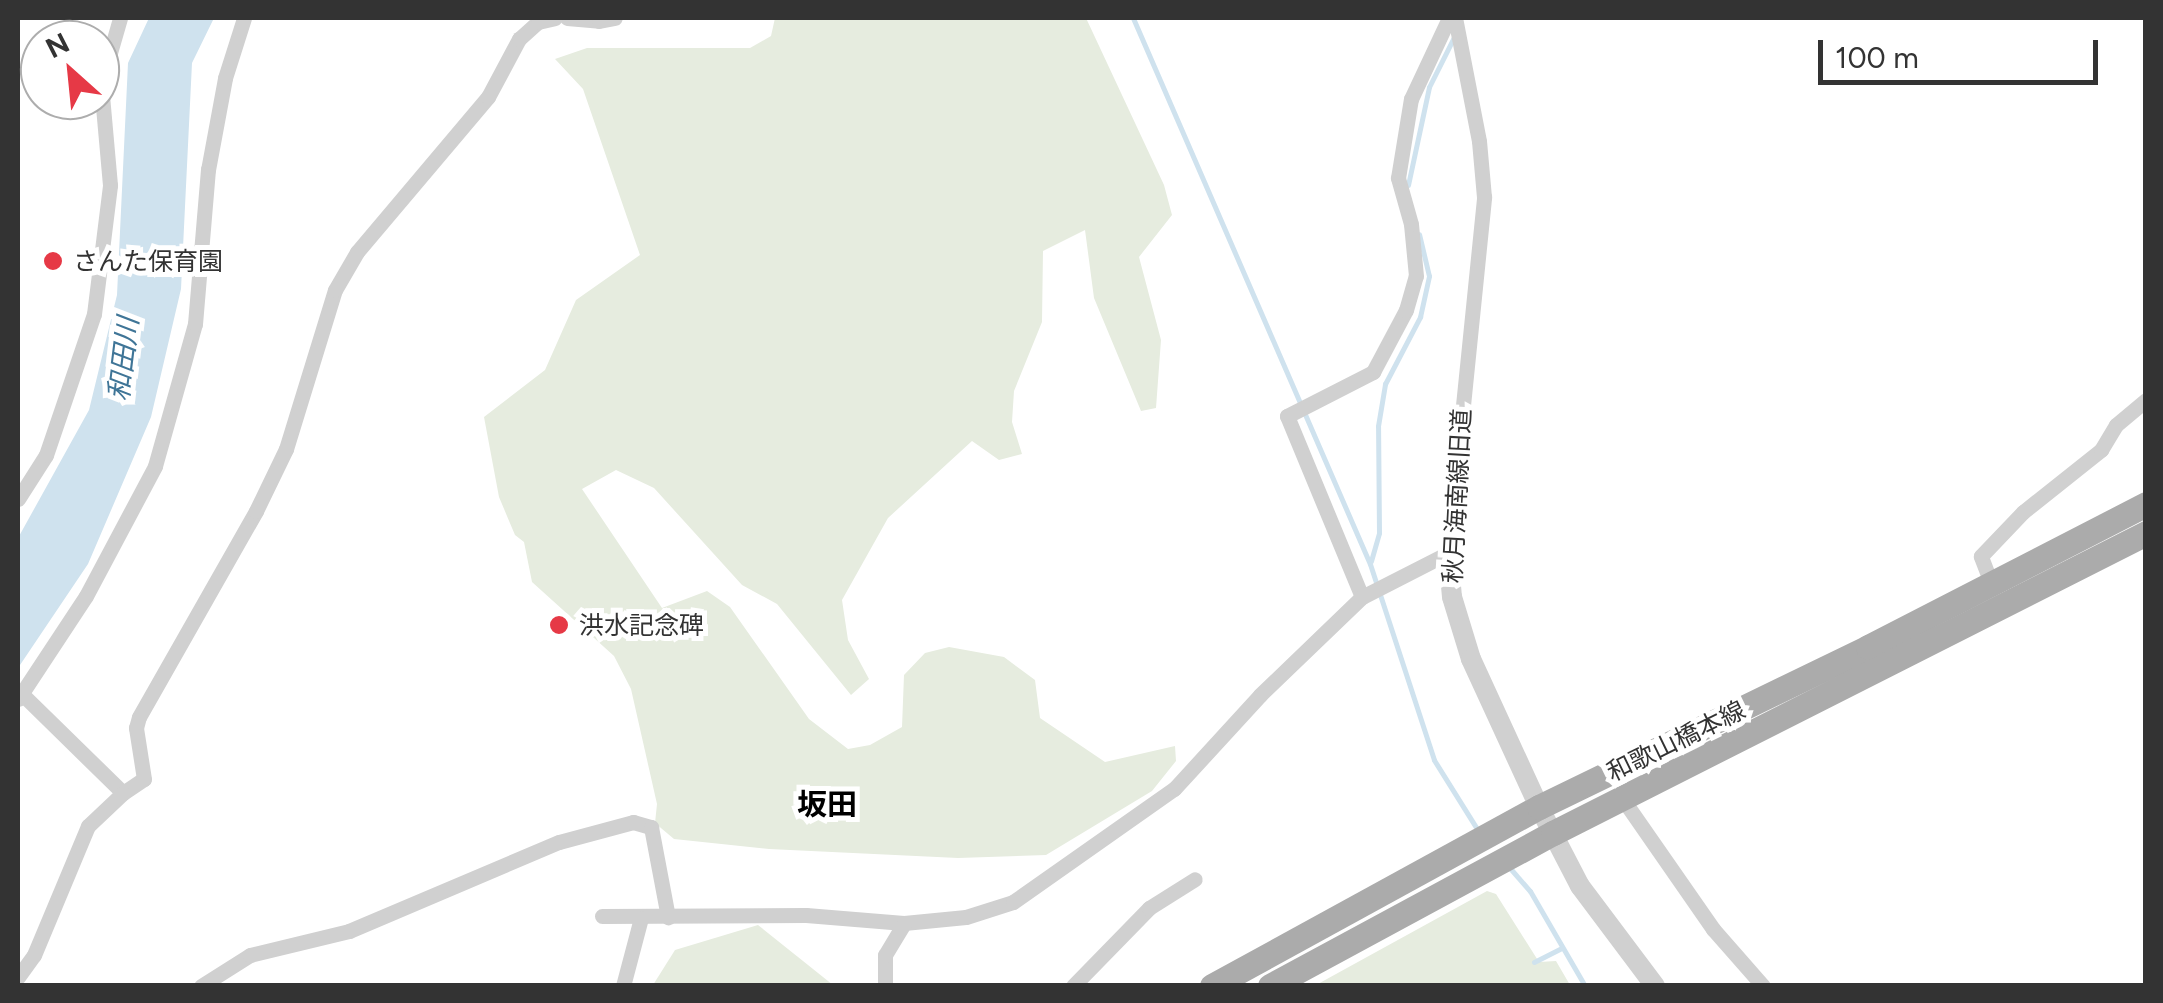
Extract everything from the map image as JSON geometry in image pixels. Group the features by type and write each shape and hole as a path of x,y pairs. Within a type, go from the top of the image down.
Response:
{"main road":[{"name":"和歌山橋本線","path":"1270,986 1996,594 2146,504"},
{"name":"和歌山橋本線","path":"1212,986 1539,807 1996,594 2146,533"}],"street":[{"path":"18,499 46,455 94,314 110,185 101,84 120,18"},
{"path":"123,792 20,697 86,596 156,466 196,324 208,170 225,78 244,18"},
{"path":"18,978 34,955 88,826 123,792 144,778 136,728 139,717 256,511 286,449 336,290 356,252 488,98 519,40 538,22 554,18"},
{"path":"568,18 615,18"},
{"path":"1366,595 1288,416 1373,372 1406,310 1416,276 1410,224 1398,178 1411,100 1452,18"},
{"name":"秋月海南線旧道","path":"1452,18 1462,46 1484,197 1448,552 1452,597 1472,659 1552,834 1580,886 1655,986"},
{"path":"1996,594 1981,556 2023,512 2101,450 2116,425 2146,400"},
{"path":"602,916 806,916 904,922 966,917 1013,902 1174,789 1260,695 1366,595 1448,552"},
{"path":"1622,798 1713,928 1762,986"},
{"path":"201,986 250,955 349,931 559,842 633,822 651,827 668,918"},
{"path":"1073,986 1148,908 1195,879"},
{"path":"623,986 641,918"},
{"path":"885,986 885,955 904,922"}],"shaded area":[{"path":"775,18 1086,18 1164,185 1172,215 1139,257 1161,340 1156,408 1141,411 1094,298 1085,230 1043,251 1042,322 1014,391 1012,422 1022,454 999,460 972,441 888,518 842,600 848,640 869,679 851,695 777,604 742,585 654,488 616,470 582,489 662,608 707,591 730,607 809,719 848,749 870,745 902,727 904,675 925,653 949,647 1004,657 1035,680 1040,718 1105,762 1175,746 1176,761 1152,791 1046,855 958,858 769,849 674,839 655,823 657,804 631,689 614,656 532,582 524,542 515,535 499,497 484,417 545,370 576,300 640,255 583,89 555,59 587,48 750,48 771,36"},
{"path":"1487,891 1496,894 1539,962 1556,961 1570,985 1316,985"},
{"path":"758,925 833,985 653,985 675,950"}],"water":[{"name":"和田川","path":"149,18 214,18 192,63 181,289 151,417 88,564 18,668 18,538 89,410 117,295 128,63"}],"waterway":[{"path":"1133,18 1370,564 1434,760 1479,832"},
{"path":"1408,185 1429,87 1453,39"},
{"path":"1371,561 1379,533 1378,426 1385,384 1420,317 1429,276 1419,234"},
{"path":"1509,867 1530,891 1585,986"},
{"path":"1534,962 1562,948"}],"place":[{"name":"さんた保育園","path":"53,261"},
{"name":"洪水記念碑","path":"559,625"}],"district":[{"name":"坂田","path":"827,805"}]}
